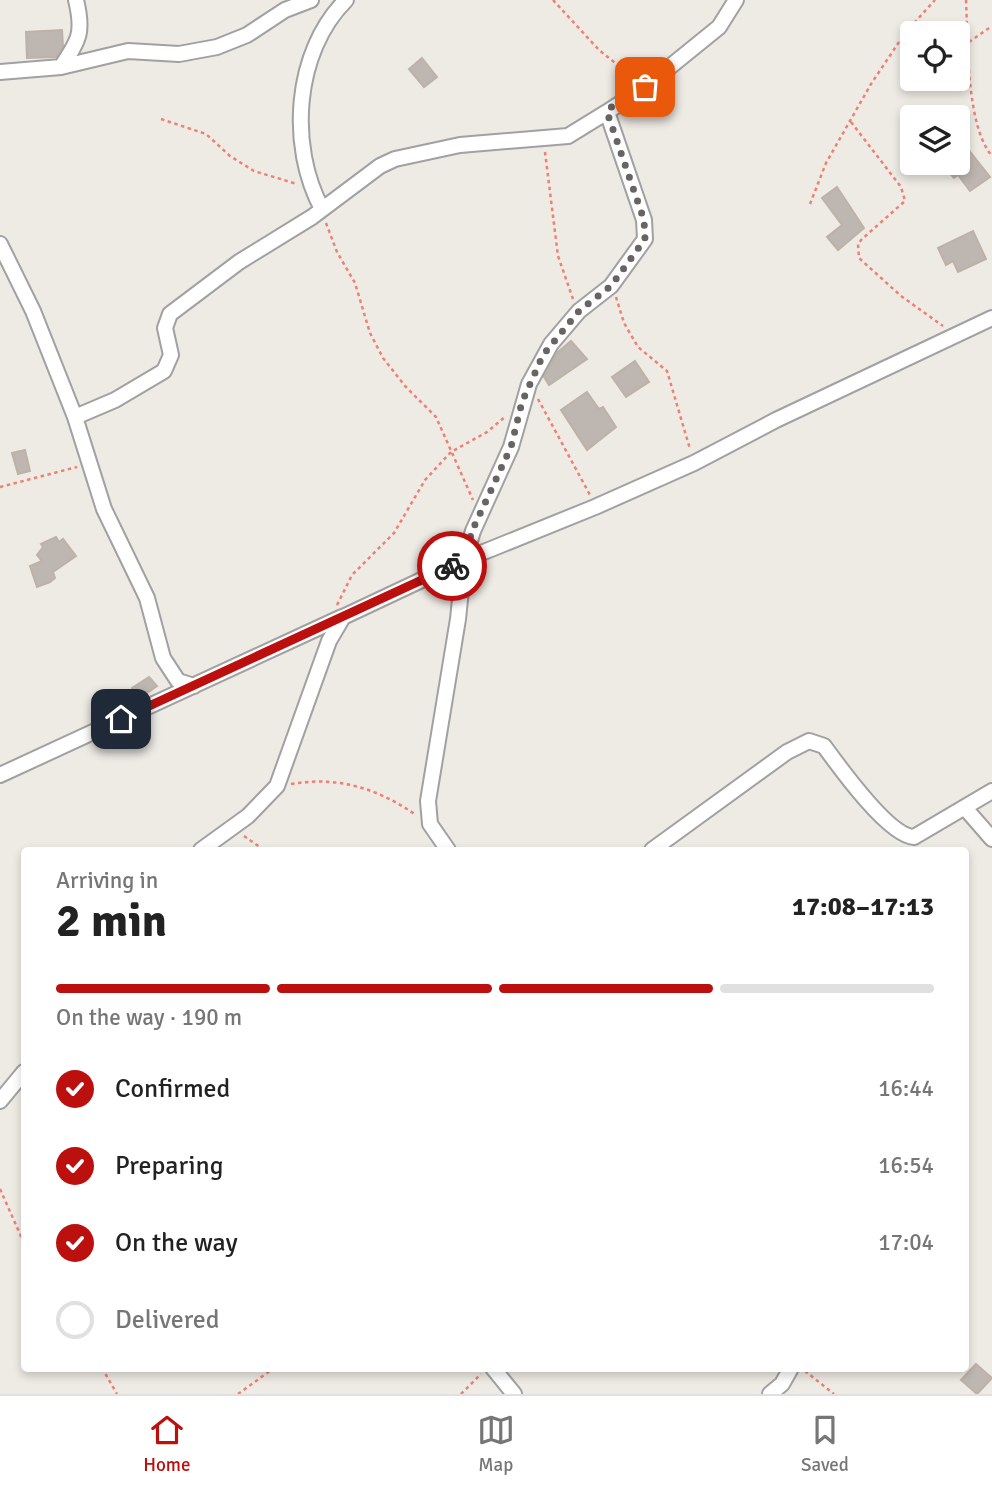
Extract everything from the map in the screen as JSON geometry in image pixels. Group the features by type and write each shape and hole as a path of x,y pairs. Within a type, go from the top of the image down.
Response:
{"street":[{"path":"61,67 78,41 81,29 76,0"},
{"path":"0,72 61,67 128,51 179,54 217,47 247,35 285,10 311,0"},
{"path":"322,209 305,160 303,86 318,38 346,0"},
{"path":"75,417 115,400 164,371 171,355 165,328 170,314 239,262 322,209 367,174 395,159 460,145 577,133 607,112 615,103 645,87 719,27 736,0"},
{"path":"446,847 430,824 428,801 458,619 464,560 472,531 511,447 522,402 543,355 579,311 611,286 641,248 646,230 607,112"},
{"path":"0,244 33,311 75,417 115,535 147,598 168,669 178,681 194,686"},
{"path":"0,775 464,560 694,463 992,318"},
{"path":"205,847 263,803 277,786 329,642 343,617"},
{"path":"656,847 787,752 809,741 824,746 890,825 906,837 914,837 992,791"},
{"path":"965,808 992,839"},
{"path":"0,1101 21,1076"},
{"path":"496,1372 513,1394"},
{"path":"770,1394 782,1384 788,1372"}],"path":[{"path":"553,0 599,50 645,87"},
{"path":"810,204 826,163 871,84 905,33 935,0"},
{"path":"966,0 967,21"},
{"path":"970,41 992,26"},
{"path":"970,80 977,132 992,156"},
{"path":"161,119 206,134 230,156 254,171 314,189"},
{"path":"851,122 901,187 905,201 862,239 858,244 859,258 901,296 954,335"},
{"path":"544,138 558,256 564,282 579,311"},
{"path":"322,209 337,252 355,283 370,332 383,358 405,386 436,417 473,498 472,531"},
{"path":"611,286 624,323 638,347 667,371 694,463"},
{"path":"529,384 568,452 595,507"},
{"path":"328,623 352,575 394,533 425,480 451,452 487,432 522,402"},
{"path":"0,487 44,473 90,464"},
{"path":"277,786 303,782 355,784 392,798 430,824"},
{"path":"233,827 260,847"},
{"path":"0,1189 21,1236"},
{"path":"104,1372 117,1394"},
{"path":"238,1394 269,1372"},
{"path":"461,1394 481,1372"},
{"path":"807,1372 834,1394"}],"building":[{"path":"62,30 63,46 56,57 27,58 26,32"},
{"path":"422,58 437,77 424,87 409,69"},
{"path":"970,152 990,177 970,191 958,175 970,175"},
{"path":"837,187 864,228 838,250 827,237 842,225 822,198"},
{"path":"973,231 986,259 958,272 953,261 946,265 938,248"},
{"path":"571,341 587,359 549,385 544,377 558,352"},
{"path":"635,361 649,382 626,397 612,377"},
{"path":"587,392 599,409 603,407 616,427 587,450 561,410"},
{"path":"25,450 30,471 18,474 12,453"},
{"path":"56,537 59,542 63,539 76,556 53,572 55,578 50,582 37,587 30,566 42,561 37,555 43,547 41,544"},
{"path":"149,677 157,686 138,699 132,688"},
{"path":"976,1364 992,1378 977,1394 961,1380"}],"way so far":[{"path":"452,566 464,560 472,531 511,447 522,402 543,355 569,321 611,286 645,239 644,220 616,146 607,112 615,103 645,87"}],"route":[{"path":"121,719 452,566"}]}
